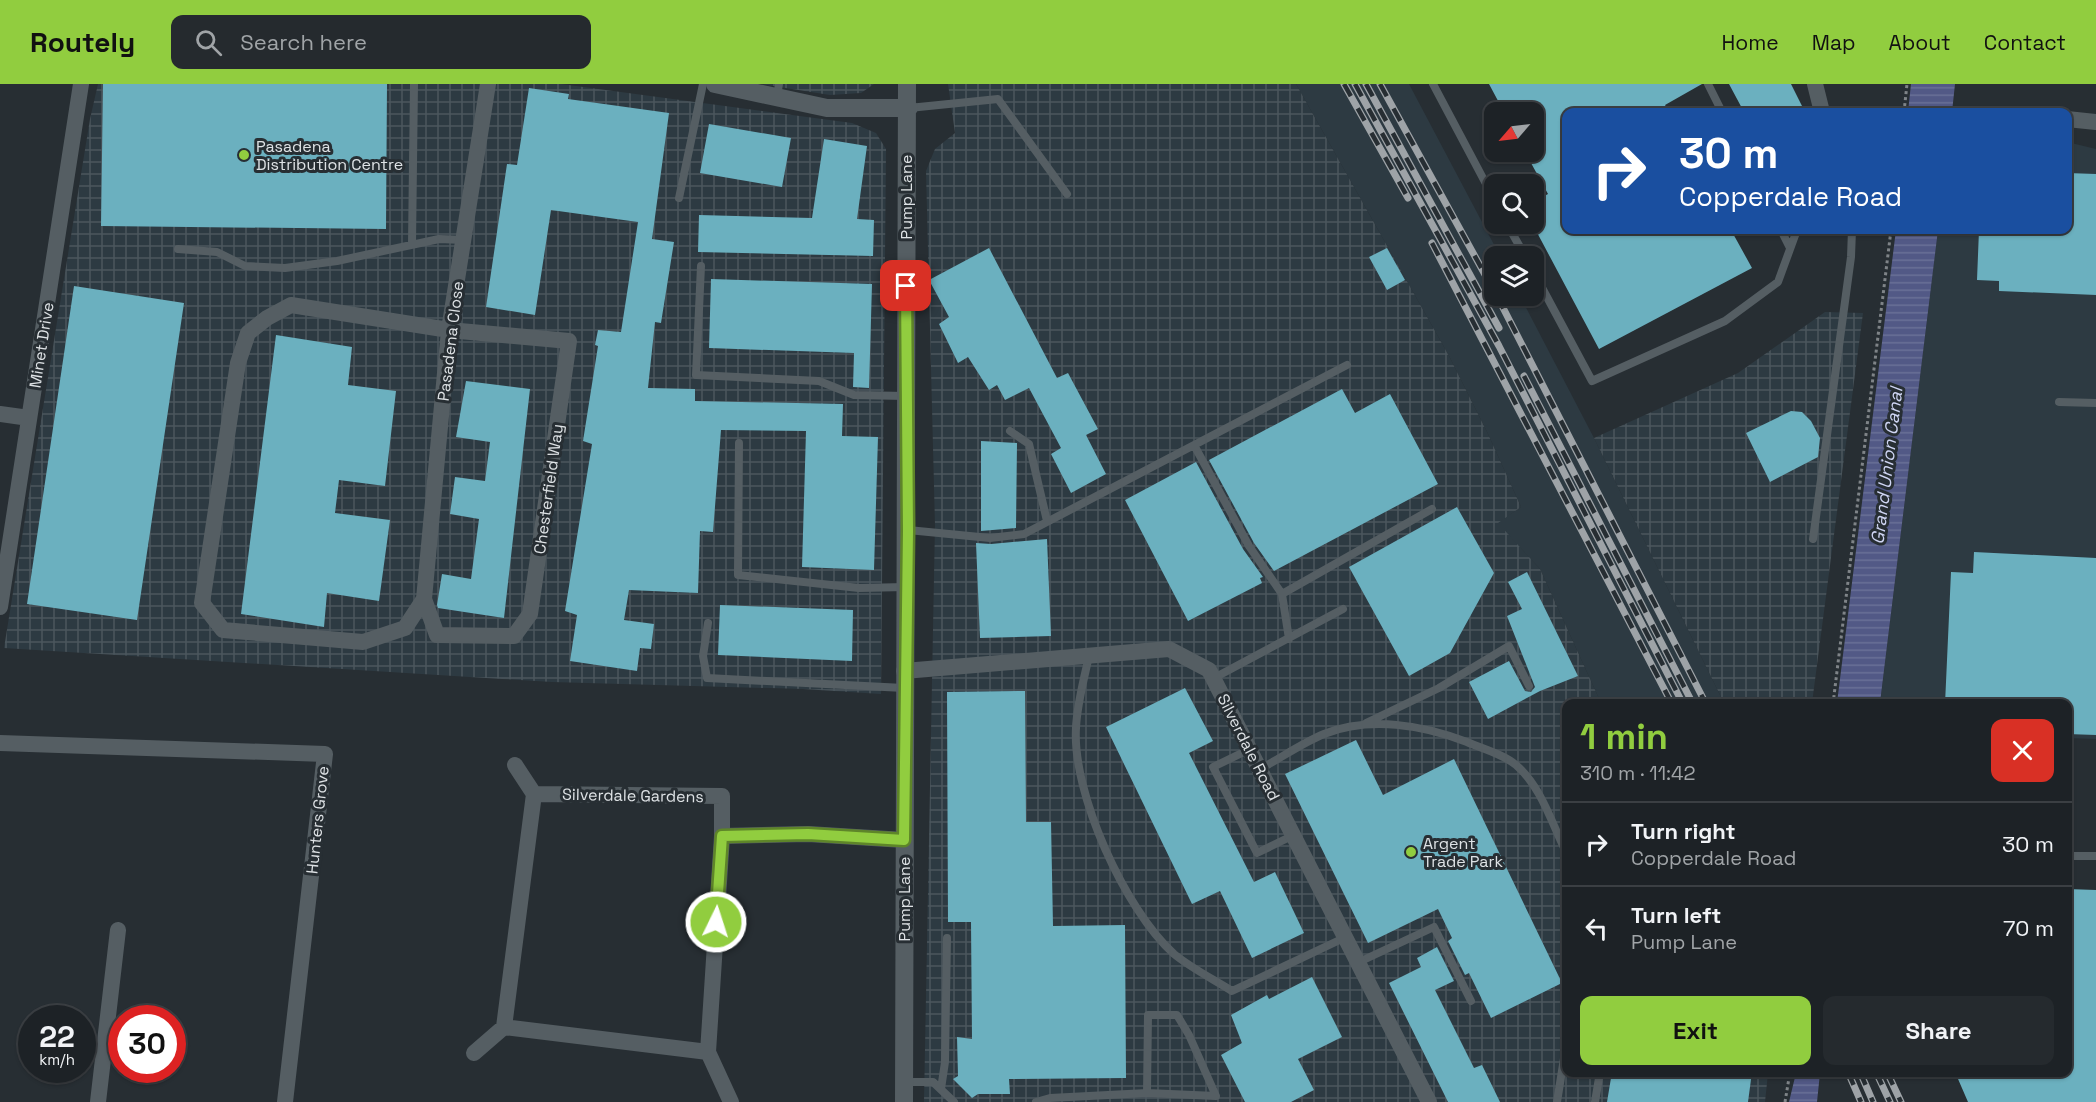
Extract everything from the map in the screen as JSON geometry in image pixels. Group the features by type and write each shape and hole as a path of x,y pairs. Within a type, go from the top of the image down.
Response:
{"street":[{"name":"Minet Drive","path":"0,607 81,84"},
{"name":"Pasadena Close","path":"424,599 449,330 488,84"},
{"path":"715,84 778,90 828,108 909,108"},
{"name":"Pump Lane","path":"904,1102 908,84"},
{"path":"1815,84 1821,108"},
{"path":"2072,120 2096,122"},
{"path":"424,599 405,628 363,642 223,630 202,603 238,363 248,333 267,318 291,305 449,330"},
{"name":"Chesterfield Way","path":"424,599 437,635 514,636 530,614 569,341 449,330"},
{"path":"0,414 29,418"},
{"name":"Silverdale Road","path":"904,679 1089,655 1169,649 1209,670 1429,1102"},
{"name":"Hunters Grove","path":"0,743 325,754 285,1102"},
{"path":"474,1053 504,1027 534,794 515,765"},
{"name":"Silverdale Gardens","path":"534,794 722,796 722,836 708,1052"},
{"path":"722,836 808,834 904,840"},
{"path":"98,1102 118,930"},
{"path":"504,1027 708,1052 731,1102"}],"lane":[{"path":"412,244 414,84"},
{"path":"679,198 703,84"},
{"path":"1432,84 1484,180"},
{"path":"1708,84 1720,108"},
{"path":"909,108 998,99 1067,194"},
{"path":"1783,234 1790,248"},
{"path":"1544,292 1592,381 1725,321 1778,282 1795,234"},
{"path":"1813,539 1851,257 1852,234"},
{"path":"178,249 217,252 245,266 285,268 439,239 464,240"},
{"path":"701,266 696,375 819,381 854,395 907,396"},
{"path":"908,531 990,538 1024,534 1347,365"},
{"path":"2059,402 2096,403"},
{"path":"1010,431 1029,444 1047,521"},
{"path":"739,443 738,574 859,588 906,587"},
{"path":"1194,445 1249,546 1282,594 1289,639"},
{"path":"1282,594 1432,509"},
{"path":"1214,678 1343,609"},
{"path":"708,623 702,656 707,678 904,679"},
{"path":"1260,769 1324,734 1363,724 1438,688 1509,646 1529,686"},
{"path":"1089,655 1076,727 1078,771 1099,839 1144,918 1174,954 1232,991 1346,937"},
{"path":"1363,724 1403,724 1450,735 1500,755 1516,765 1534,787 1562,844"},
{"path":"1250,749 1213,767 1257,853 1294,835"},
{"path":"2072,856 2096,856"},
{"path":"1359,962 1434,927 1471,1001"},
{"path":"941,1089 945,1062 947,938"},
{"path":"1036,1102 1050,1098 1147,1094 1216,1096 1189,1035 1177,1015 1148,1015 1147,1094"},
{"path":"1557,1102 1562,1071"},
{"path":"1595,1102 1599,1077"},
{"path":"904,1082 933,1082 954,1102"}],"path":[{"path":"1904,108 1907,84"},
{"path":"1834,699 1890,234"},
{"path":"1785,1102 1789,1077"}],"shaded area":[{"path":"98,84 561,84 852,123 876,133 886,149 881,694 803,689 552,682 4,648 90,119"},
{"path":"761,84 874,84 861,93 830,95"},
{"path":"948,84 1296,84 1449,356 1488,434 1521,507 1498,523 1540,569 1599,699 1562,699 1562,1077 1768,1077 1765,1102 924,1102 935,525 926,171 935,149 955,133"},
{"path":"1296,84 1409,84 1484,226 1484,234 1488,234 1495,246 1484,246 1484,306 1525,306 1594,438 1722,699 1599,699 1540,569 1497,523 1521,507 1449,356"},
{"path":"2072,143 2096,149 2096,739 2072,738 2072,699 1881,699 1938,234 2072,234"},
{"path":"1825,312 1863,313 1813,699 1722,699 1594,438 1738,373"}],"water":[{"path":"1911,84 1955,84 1952,108 1908,108"},
{"name":"Grand Union Canal","path":"1896,234 1938,234 1880,699 1837,699"},
{"path":"1795,1077 1820,1077 1817,1102 1789,1102"}],"building":[{"name":"Pasadena Distribution Centre","path":"103,84 387,84 386,229 101,226"},
{"path":"1489,84 1702,84 1665,105 1667,108 1562,108 1562,234 1733,234 1752,268 1599,349 1538,234 1544,234 1544,196 1548,194 1544,187 1544,174 1537,174 1530,162 1544,162 1544,102 1499,102"},
{"path":"1729,84 1791,84 1803,108 1742,108"},
{"path":"529,88 569,94 568,99 669,113 652,239 674,242 661,323 655,322 648,388 695,389 695,401 843,404 842,436 878,437 874,570 802,567 806,431 721,430 713,532 700,531 698,593 629,590 624,620 654,624 651,649 640,648 637,671 570,661 577,615 565,611 592,444 583,441 598,346 595,345 598,330 621,332 638,222 551,210 535,315 486,307 507,164 517,165"},
{"path":"709,124 791,138 782,187 700,173"},
{"path":"824,139 867,146 857,219 874,220 873,256 698,252 699,215 812,218"},
{"path":"2072,173 2096,174 2096,295 1999,291 1999,281 1977,280 1979,234 2072,234"},
{"path":"989,248 1057,378 1068,373 1098,429 1086,435 1106,474 1071,493 1051,454 1061,448 1029,388 1005,400 997,385 989,390 968,357 958,363 939,324 949,317 929,280"},
{"path":"1387,248 1405,280 1387,290 1369,257"},
{"path":"711,279 872,284 869,388 853,387 854,353 709,348"},
{"path":"74,286 184,303 137,620 27,604"},
{"path":"276,335 352,347 348,385 396,391 385,486 339,480 335,513 390,520 379,601 327,593 324,627 241,614"},
{"path":"466,381 530,389 504,618 438,608 437,605 442,574 471,579 479,519 450,514 455,477 485,481 490,442 456,437"},
{"path":"1342,389 1355,413 1390,394 1438,484 1274,571 1254,543 1209,460"},
{"path":"1791,411 1802,412 1811,421 1820,438 1818,457 1770,482 1746,433"},
{"path":"981,441 1017,443 1016,528 981,531"},
{"path":"1196,462 1243,549 1263,577 1260,578 1262,583 1188,621 1125,500"},
{"path":"1457,507 1494,573 1450,653 1409,676 1349,567"},
{"path":"1047,539 1051,636 980,638 976,543 991,544"},
{"path":"1974,552 2096,558 2096,735 2072,734 2072,699 1945,699 1951,572 1973,573"},
{"path":"1527,572 1578,676 1540,691 1488,719 1469,682 1509,661 1525,691 1531,692 1535,687 1507,616 1522,609 1508,582"},
{"path":"720,605 853,610 852,661 718,655"},
{"path":"1185,688 1213,741 1189,753 1254,882 1275,872 1304,933 1252,958 1220,891 1192,904 1106,727"},
{"path":"1025,691 1026,822 1051,822 1053,926 1125,925 1126,1078 1009,1079 1010,1094 978,1094 972,1098 953,1079 958,1076 957,1037 972,1039 971,922 948,922 947,692"},
{"name":"Argent Trade Park","path":"1356,740 1383,795 1454,759 1562,983 1491,1018 1469,973 1465,975 1448,941 1452,938 1438,909 1368,943 1285,774"},
{"path":"2072,889 2096,890 2096,1102 1968,1102 1957,1077 2072,1077"},
{"path":"1437,947 1454,981 1435,990 1474,1068 1482,1065 1500,1102 1448,1102 1389,983 1421,967 1417,958"},
{"path":"1312,977 1342,1037 1298,1059 1314,1090 1291,1102 1245,1102 1221,1055 1242,1043 1231,1015 1267,995 1269,999"},
{"path":"1611,1077 1751,1077 1748,1102 1607,1102"}],"railway":[{"path":"1344,84 1408,198"},
{"path":"1355,84 1499,346 1680,699"},
{"path":"1366,84 1499,328"},
{"path":"1380,84 1484,273"},
{"path":"1432,243 1669,699"},
{"path":"1502,306 1703,699"},
{"path":"1524,376 1690,699"},
{"path":"1850,1077 1861,1102"},
{"path":"1862,1077 1873,1102"},
{"path":"1878,1077 1890,1102"},
{"path":"1889,1077 1901,1102"}],"place":[{"name":"Pasadena Distribution Centre","path":"244,155"},
{"name":"Argent Trade Park","path":"1411,852"}],"route":[{"path":"716,922 722,836 808,834 904,840 904,671 908,531 906,286"}]}
